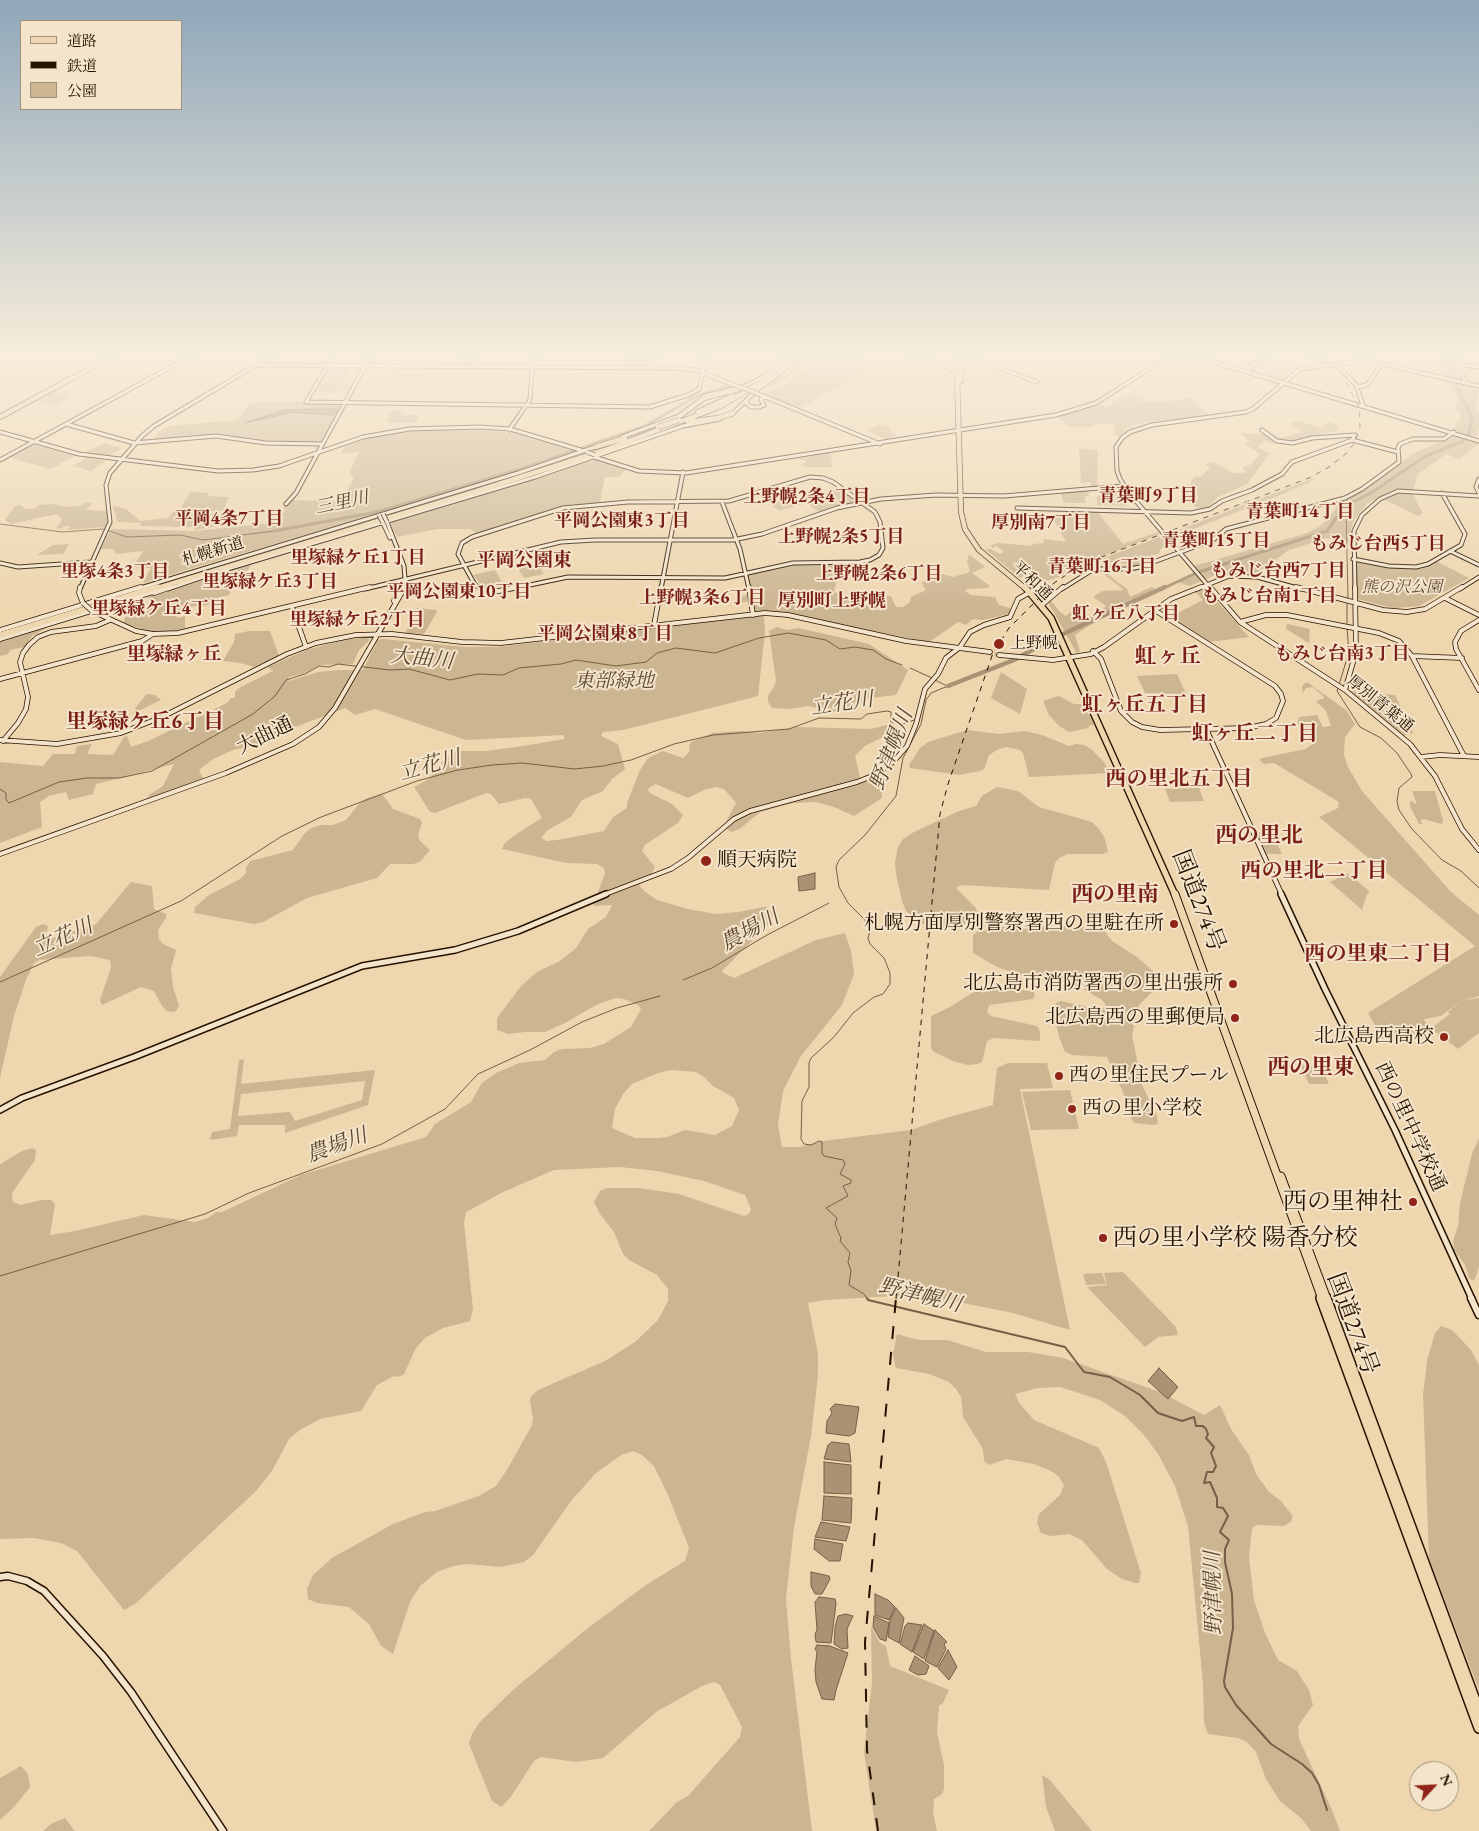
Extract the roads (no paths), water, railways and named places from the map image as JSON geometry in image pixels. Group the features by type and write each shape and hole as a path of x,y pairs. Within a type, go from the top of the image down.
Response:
{"highway":[{"path":"595,447 615,440"},
{"path":"604,448 623,440"},
{"path":"0,637 519,476 625,440"},
{"path":"0,637 527,475 630,440"},
{"name":"平和通","path":"961,440 962,521 972,542 985,557 1031,592 1043,604 1059,631 1071,658"},
{"name":"国道274号","path":"1071,658 1177,886 1262,1126 1479,1712"},
{"name":"国道274号","path":"1071,658 1174,889 1255,1117 1479,1728"}],"street":[{"path":"28,440 78,455 229,472 271,468 316,455 355,440"},
{"path":"0,460 37,440"},
{"path":"127,440 136,443 176,440"},
{"path":"138,440 110,473 106,482 110,522 80,587 80,596 83,603 92,611 136,631 153,634 189,632 569,541 736,540 762,534 828,511 862,502 910,496 1004,496 1123,486"},
{"path":"250,440 266,444 322,444"},
{"path":"286,504 296,493 324,440"},
{"path":"550,440 639,470 683,473 896,440"},
{"name":"札幌新道","path":"0,629 381,514 613,440"},
{"name":"札幌新道","path":"0,637 385,523 641,440"},
{"path":"874,440 880,443"},
{"name":"厚別青葉通","path":"1119,440 1116,447 1117,471 1123,486 1197,574 1240,622 1336,685 1398,734 1421,757 1435,776 1462,828 1479,850"},
{"path":"1278,440 1298,443 1305,440"},
{"path":"1017,508 1191,513 1210,509 1222,501 1252,490 1282,474 1292,462 1351,440"},
{"path":"1354,440 1398,452"},
{"path":"1043,604 1067,584 1089,571 1102,568 1133,569 1213,540 1231,528 1345,498 1362,489 1400,462 1398,452 1400,444 1408,440"},
{"path":"654,626 683,473"},
{"path":"815,478 833,482 875,512 880,522 883,548 876,558 860,562 794,563 725,578 568,577 510,590 494,591 475,585 463,565 458,551 459,547 466,540 548,512 591,504 722,502 746,498 798,480 815,478"},
{"path":"1343,690 1356,652 1353,628 1353,559 1354,531 1359,519 1370,506 1390,494 1398,492 1479,495 1476,487 1479,479"},
{"path":"1353,559 1410,567 1428,564 1462,545 1465,534 1442,494"},
{"path":"722,502 746,574 753,614"},
{"path":"381,514 401,565 403,580"},
{"path":"1450,551 1479,565"},
{"path":"0,563 18,566 91,562"},
{"path":"0,637 207,575"},
{"path":"0,629 177,576"},
{"path":"1000,654 1049,660 1071,658 1093,652 1154,610 1178,596 1205,583 1229,576 1250,576 1393,612 1407,612 1425,609 1479,576"},
{"name":"大曲通","path":"0,853 209,780 293,744 314,730 329,717 398,595 403,580"},
{"path":"0,1110 22,1098 134,1057 362,966 455,950 509,934 564,910 671,869 688,858 734,819 750,811 868,778 890,765 907,746 916,724 926,687 938,674 946,658 958,649 972,631 1010,617 1018,599 1031,592"},
{"path":"1444,597 1479,615"},
{"path":"292,607 306,648"},
{"path":"1093,652 1101,659 1121,710 1132,722 1156,730 1248,728 1266,724 1276,718 1283,701 1281,694 1270,682 1154,610"},
{"path":"1,741 40,746 69,745 116,736 146,726 306,648 342,639 376,635 460,644 498,645 753,614 787,617 900,642 989,653"},
{"path":"1240,622 1275,615 1345,626 1392,637 1403,643 1412,656 1464,756"},
{"path":"1,741 18,723 26,709 28,696 22,673 21,656 29,645 38,638 56,630 96,626 110,620"},
{"path":"1479,620 1457,636 1455,645 1479,690"},
{"path":"0,679 144,641 153,634"},
{"path":"1412,656 1462,658"},
{"name":"西の里中学校通","path":"1206,729 1297,927 1395,1130 1479,1315"},
{"path":"1421,757 1440,755 1479,757"},
{"path":"0,1577 8,1576 27,1581 44,1590 103,1656 131,1692 222,1831"}],"waterway":[{"name":"三里川","path":"274,531 377,512 527,467 604,440"},
{"name":"野津幌川","path":"1162,589 1196,573 1327,531 1341,511 1351,503 1371,493 1424,457 1463,440"},
{"path":"1346,508 1348,599"},
{"name":"三里川","path":"0,524 62,532 104,529 127,537 180,535 203,540 274,531"},
{"name":"野津幌川","path":"948,686 1014,660 1048,641 1165,587"},
{"path":"1347,603 1347,624"},
{"path":"1347,628 1349,652 1337,691 1360,727 1381,738 1397,753 1411,774 1412,777 1399,788 1397,801 1399,810 1412,829 1442,860 1461,871 1479,888"},
{"name":"大曲川","path":"0,789 6,793 6,800 9,803 59,782 87,778 119,778 152,771 253,714 275,696 286,680 305,674 319,666 329,667 338,664 390,670 409,669 450,680 478,674 503,675 519,668 561,664 576,660 616,666 646,662 657,653 676,648 715,653 759,638 788,633 826,640 840,649 855,647 873,650 886,659 902,665"},
{"name":"大曲川","path":"910,668 932,678"},
{"name":"大曲川","path":"935,680 947,686"},
{"name":"野津幌川","path":"867,1299 864,1294 849,1285 851,1271 848,1262 850,1253 840,1241 841,1238 835,1224 837,1218 826,1208 848,1196 843,1186 851,1183 851,1180 840,1174 845,1164 843,1160 824,1156 822,1153 822,1142 819,1141 811,1145 804,1144 801,1139 802,1101 809,1087 809,1063 811,1058 834,1037 853,1013 874,997 883,994 890,984 890,973 884,958 870,944 868,938 870,931 865,920 848,903 839,887 836,867 839,860 865,835 896,796 903,758 921,724 926,700 931,693 948,686"},
{"name":"立花川","path":"0,982 181,901 282,836 321,817 417,781 458,770 492,765 522,763 575,769 603,766 631,760 674,744 713,735 789,729 819,718 861,719 867,714 887,711 891,712 891,723 893,723"},
{"name":"立花川","path":"903,724 914,720"},
{"name":"農場川","path":"683,980 712,968 767,935 829,903"},
{"name":"農場川","path":"0,1276 205,1214 249,1193 382,1144 445,1109 478,1074 530,1050 582,1022 617,1008 660,996"},
{"name":"野津幌川","path":"867,1298 868,1300 1065,1347 1084,1372 1110,1377 1140,1395 1158,1413 1182,1421 1194,1417 1196,1426 1203,1426 1206,1429 1208,1434 1206,1438 1214,1447 1211,1453 1216,1466 1213,1472 1207,1472 1204,1483 1210,1482 1217,1498 1217,1507 1223,1508 1228,1516 1220,1532 1229,1540 1225,1549 1225,1562 1232,1594 1233,1628 1224,1681 1225,1687 1236,1705 1271,1744 1302,1764 1312,1773 1319,1785 1327,1810"}],"tunnel":[{"path":"989,653 999,655"}],"railway":[{"path":"896,1299 940,814 948,784 993,653 1009,628 1054,583 1075,569 1099,558 1309,478 1329,467 1347,453 1356,440"},
{"path":"878,1831 867,1750 865,1642 896,1298"}],"place":[{"name":"上野幌","path":"999,644"},
{"name":"順天病院","path":"706,861"},
{"name":"札幌方面厚別警察署西の里駐在所","path":"1174,924"},
{"name":"北広島市消防署西の里出張所","path":"1233,984"},
{"name":"北広島西の里郵便局","path":"1235,1018"},
{"name":"北広島西高校","path":"1444,1037"},
{"name":"西の里住民プール","path":"1059,1076"},
{"name":"西の里小学校","path":"1072,1109"},
{"name":"西の里神社","path":"1413,1202"},
{"name":"西の里小学校 陽香分校","path":"1103,1238"}],"district":[{"name":"青葉町9丁目","path":"1148,496"},
{"name":"上野幌2条4丁目","path":"807,497"},
{"name":"青葉町14丁目","path":"1300,512"},
{"name":"平岡4条7丁目","path":"229,519"},
{"name":"平岡公園東3丁目","path":"622,521"},
{"name":"厚別南7丁目","path":"1041,523"},
{"name":"上野幌2条5丁目","path":"841,537"},
{"name":"青葉町15丁目","path":"1216,541"},
{"name":"もみじ台西5丁目","path":"1378,544"},
{"name":"里塚緑ケ丘1丁目","path":"358,558"},
{"name":"平岡公園東","path":"524,561"},
{"name":"青葉町16丁目","path":"1102,567"},
{"name":"もみじ台西7丁目","path":"1278,571"},
{"name":"里塚4条3丁目","path":"115,572"},
{"name":"上野幌2条6丁目","path":"879,574"},
{"name":"里塚緑ケ丘3丁目","path":"270,582"},
{"name":"平岡公園東10丁目","path":"459,592"},
{"name":"もみじ台南1丁目","path":"1269,596"},
{"name":"上野幌3条6丁目","path":"702,598"},
{"name":"厚別町上野幌","path":"832,601"},
{"name":"里塚緑ケ丘4丁目","path":"159,609"},
{"name":"虹ヶ丘八丁目","path":"1126,614"},
{"name":"里塚緑ケ丘2丁目","path":"357,620"},
{"name":"平岡公園東8丁目","path":"605,634"},
{"name":"もみじ台南3丁目","path":"1342,654"},
{"name":"里塚緑ヶ丘","path":"174,655"},
{"name":"虹ヶ丘","path":"1168,657"},
{"name":"虹ヶ丘五丁目","path":"1145,705"},
{"name":"里塚緑ケ丘6丁目","path":"145,722"},
{"name":"虹ヶ丘二丁目","path":"1255,734"},
{"name":"西の里北五丁目","path":"1179,779"},
{"name":"西の里北","path":"1259,836"},
{"name":"西の里北二丁目","path":"1314,871"},
{"name":"西の里南","path":"1115,895"},
{"name":"西の里東二丁目","path":"1378,954"},
{"name":"西の里東","path":"1311,1068"}],"park label":[{"name":"熊の沢公園","path":"1402,588"},
{"name":"東部緑地","path":"614,682"}]}
